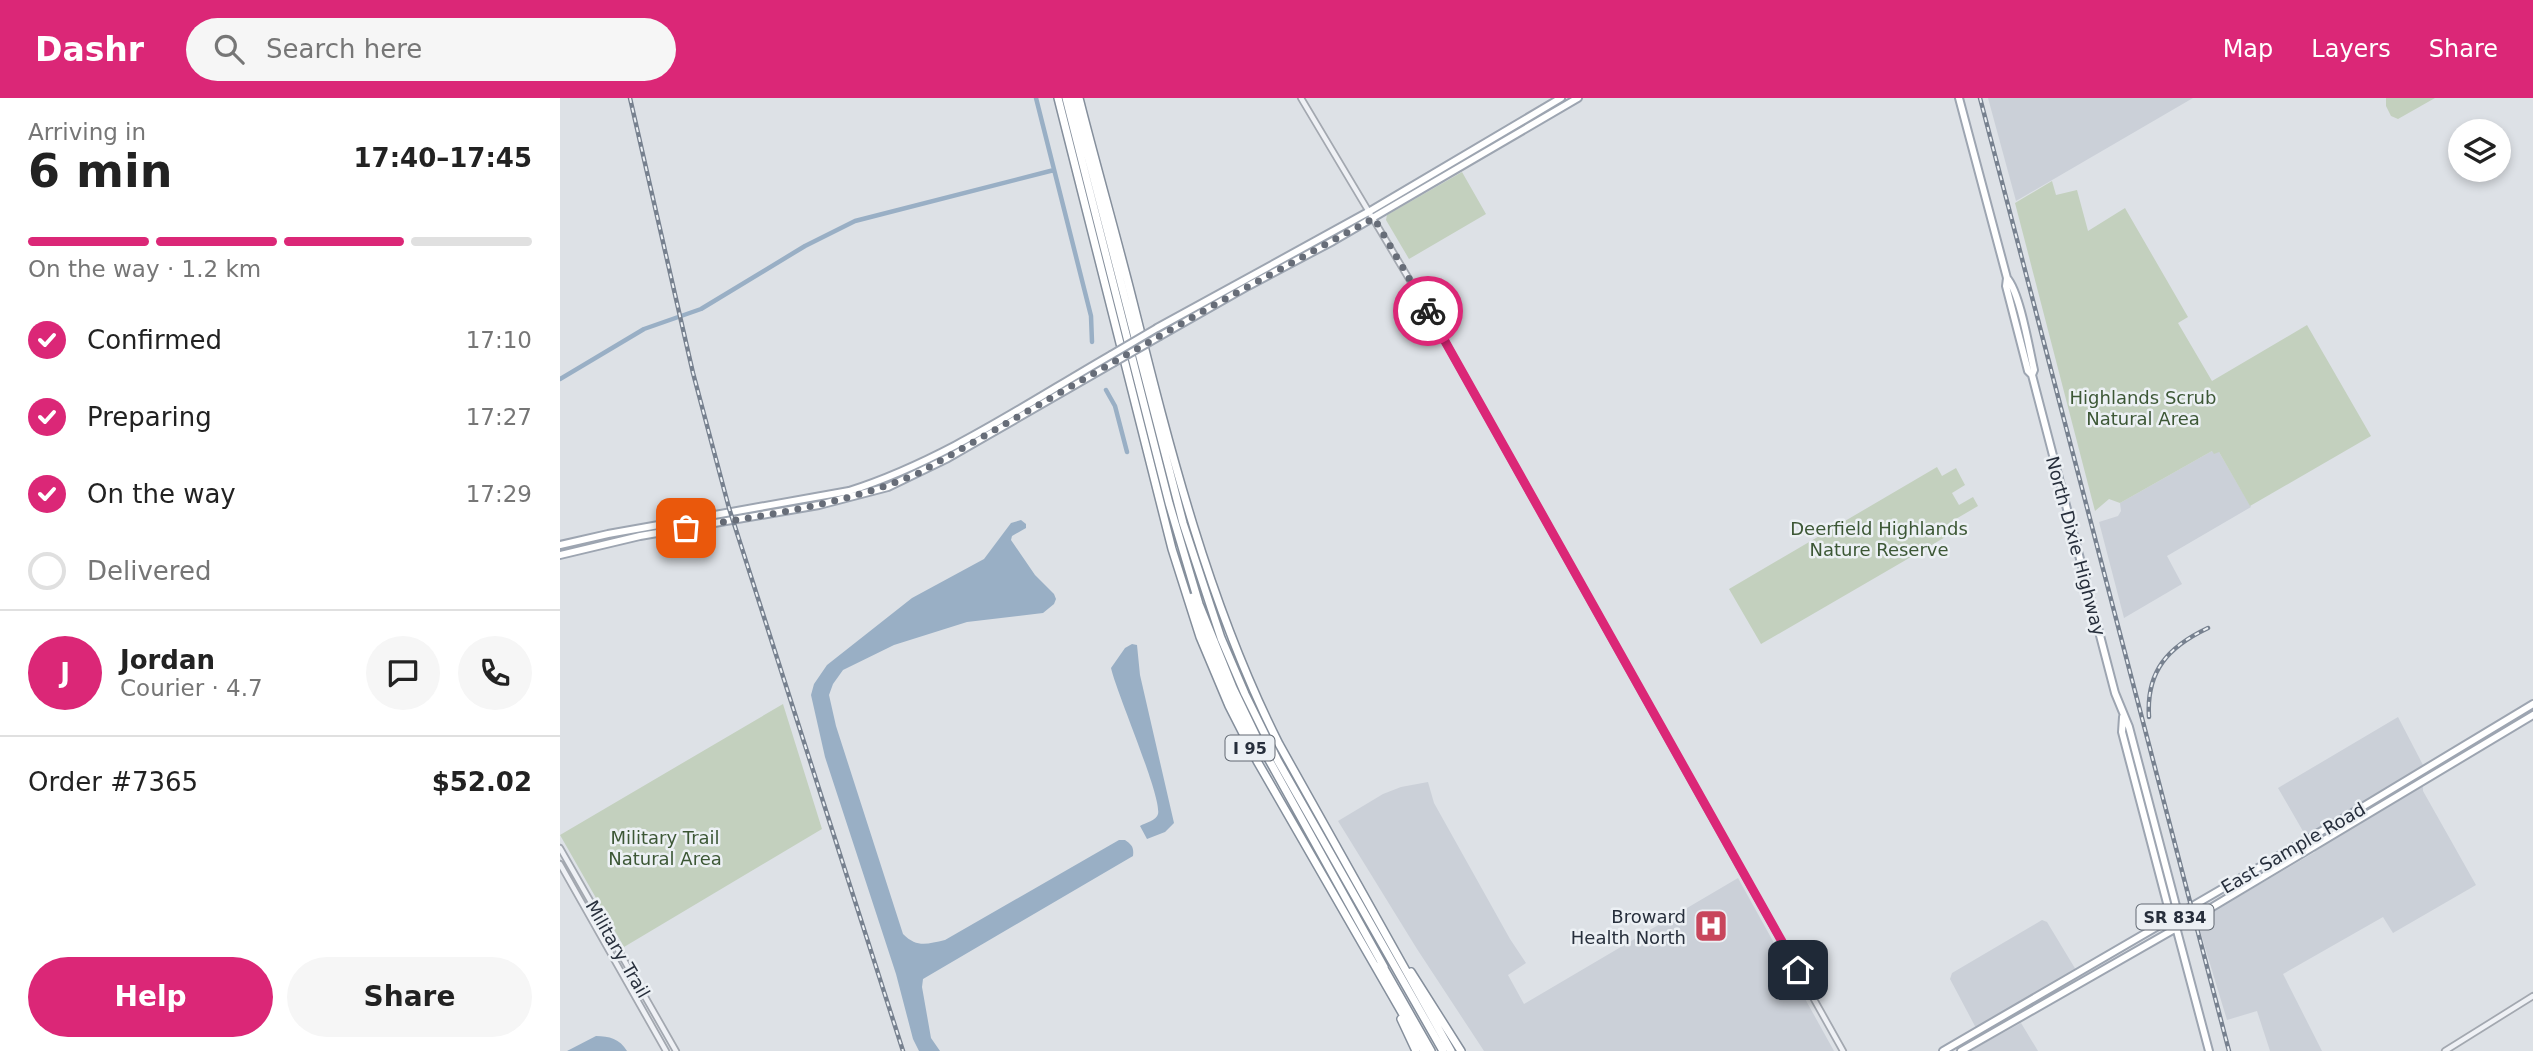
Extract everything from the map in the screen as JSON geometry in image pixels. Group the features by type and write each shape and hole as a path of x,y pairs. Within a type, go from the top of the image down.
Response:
{"highway":[{"name":"I 95","path":"1058,98 1164,518 1192,615 1229,706 1264,774 1424,1051"},
{"path":"1066,98 1171,510 1199,604 1230,681 1259,742 1431,1051"},
{"name":"I 95","path":"1076,98 1199,548 1229,634 1246,676 1283,751 1451,1051"},
{"path":"1076,98 1195,566 1233,667 1264,735 1443,1051"},
{"path":"1164,518 1173,534 1200,620 1234,704 1269,772 1384,967"},
{"path":"1246,676 1264,735"},
{"path":"1386,936 1461,1051"},
{"path":"1374,962 1376,976 1416,1051"}],"main road":[{"path":"563,544 849,491 885,480 982,434 1160,337 1372,214 1451,163 1561,98"},
{"path":"560,555 640,536 850,499 888,487 919,473 1157,328 1440,179 1578,98"},
{"name":"North Dixie Highway","path":"1959,98 2007,278 2009,297 2028,372 2032,375 2123,715 2122,732 2209,1051"},
{"path":"1440,179 1451,163"},
{"name":"East Sample Road","path":"1943,1051 2174,918 2533,704"},
{"name":"East Sample Road","path":"1961,1051 2176,928 2533,715"},
{"path":"2411,789 2413,776"},
{"path":"2286,863 2292,848"},
{"path":"1994,1032 2015,1015 2017,1009"}],"street":[{"path":"1301,98 1372,214 1843,1051"},
{"name":"Military Trail","path":"560,849 676,1051"},
{"name":"Military Trail","path":"560,864 666,1051"},
{"path":"2445,1051 2533,996"}],"shaded area":[{"path":"1988,98 2193,98 2016,201"},
{"path":"2212,451 2219,452 2251,507 2167,556 2182,584 2124,618 2099,522 2118,516 2121,511 2120,503"},
{"path":"2398,717 2423,765 2423,791 2476,885 2393,933 2383,917 2283,974 2322,1051 2270,1051 2257,1011 2227,1020 2197,921 2315,852 2278,788"},
{"path":"1428,782 1434,803 1526,963 1508,975 1524,1004 1738,878 1834,1051 1484,1051 1338,821 1383,794 1401,787"},
{"path":"2042,920 2047,922 2076,970 1976,1028 1950,979 1952,973"},
{"path":"2021,1023 2038,1051 1969,1051 1977,1047"}],"green space":[{"path":"2386,98 2435,98 2398,119 2391,116 2386,106"},
{"path":"1462,172 1486,214 1409,259 1386,220 1387,215"},
{"name":"Highlands Scrub Natural Area","path":"2052,181 2056,195 2077,190 2088,231 2125,208 2188,317 2178,323 2212,381 2307,325 2371,436 2250,506 2219,452 2214,454 2212,451 2120,503 2109,499 2095,511 2015,203"},
{"name":"Deerfield Highlands Nature Reserve","path":"1937,467 1942,476 1956,468 1965,485 1952,493 1959,505 1973,497 1978,506 1949,523 1954,532 1761,644 1729,589"},
{"name":"Military Trail Natural Area","path":"783,704 822,829 624,947 560,835"}],"water":[{"path":"1021,520 1026,524 1026,528 1012,536 1011,540 1035,575 1054,594 1054,604 1043,613 967,622 894,645 843,670 829,695 836,726 903,934 918,943 945,940 1119,840 1125,840 1131,845 1133,856 923,979 931,1038 940,1051 919,1051 825,757 811,695 814,684 827,665 912,598 984,559 1011,523"},
{"path":"1132,644 1137,645 1140,675 1174,823 1165,832 1147,839 1140,826 1157,816 1157,804 1111,668 1125,648"},
{"path":"596,1036 614,1039 627,1051 567,1051"}],"waterway":[{"path":"1036,98 1091,316 1092,342"},
{"path":"560,379 644,329 701,309 805,246 855,221 1054,170"},
{"path":"1106,390 1115,406 1127,452"}],"railway":[{"path":"630,98 693,373 729,508 903,1051"},
{"path":"1980,98 2229,1051"},
{"path":"2149,717 2151,686 2162,662 2181,643 2208,628"}],"way so far":[{"path":"686,528 804,509 888,487 948,458 1207,309 1374,218 1428,311"}],"place":[{"name":"Broward Health North","path":"1711,926"}],"route":[{"path":"1428,311 1798,970"}]}
